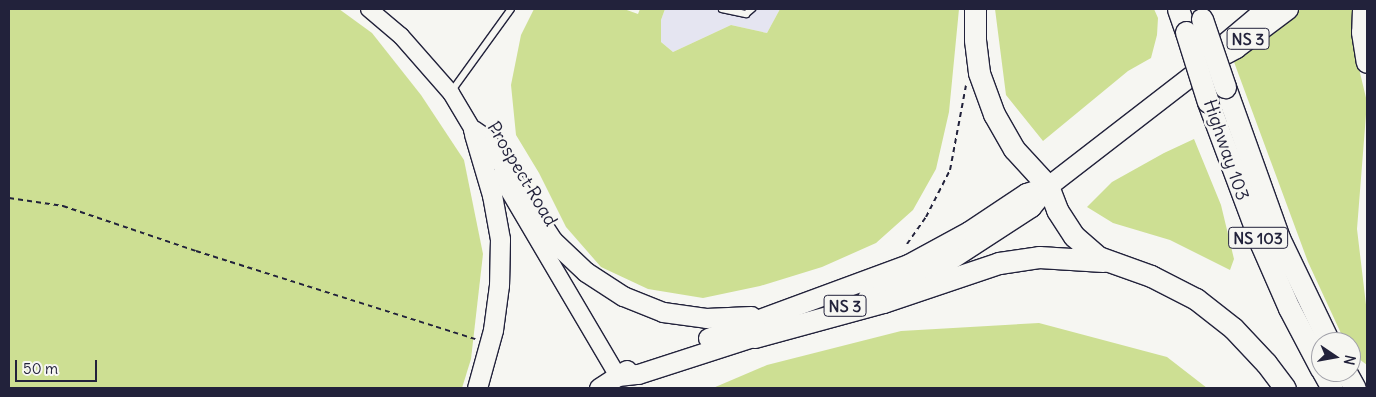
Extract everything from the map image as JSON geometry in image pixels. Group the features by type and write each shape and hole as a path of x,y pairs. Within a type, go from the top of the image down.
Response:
{"highway":[{"path":"975,9 975,40 980,74 988,101 1014,148 1048,186 1057,210 1079,242 1098,256 1151,276 1196,299 1233,328 1266,363 1285,388"},
{"name":"Highway 103","path":"1178,9 1208,102 1260,244 1289,308 1311,350"},
{"path":"1362,9 1362,32 1367,62"},
{"name":"Highway 103","path":"1200,14 1279,238 1324,332"},
{"path":"754,336 883,302 954,276 1006,262 1060,257 1120,264"}],"main road":[{"name":"Prospect Road","path":"369,9 401,36 451,93 618,376"},
{"name":"NS 3","path":"1206,64 1231,36 1264,9"},
{"name":"NS 3","path":"618,376 638,374 844,306 920,275 969,248 1031,207 1048,186 1206,64 1236,48 1288,9"},
{"path":"473,130 485,138 558,247 586,272 623,296 663,312 706,318 750,316 793,307"},
{"path":"473,130 490,188 500,240 499,285 489,343 477,388"},
{"name":"NS 3","path":"599,388 634,365 914,261 969,232 1026,193 1048,186"}],"lane":[{"path":"451,93 511,9"},
{"path":"722,9 746,14 752,9"}],"path":[{"path":"907,244 926,218 950,170 966,82"},
{"path":"9,198 64,206 196,251 489,343"}],"shaded area":[{"path":"665,9 780,9 767,33 731,25 673,52 661,42 661,20"}],"green space":[{"path":"9,9 339,9 372,33 421,95 464,160 483,254 471,359 462,388 9,388"},
{"path":"534,9 624,9 638,14 640,9 665,9 661,20 661,42 673,52 731,25 767,33 780,9 959,9 949,112 936,169 913,210 876,243 822,267 760,286 703,298 648,289 601,267 566,227 539,173 516,135 511,85 521,35"},
{"path":"995,9 1154,9 1158,18 1157,35 1151,58 1128,71 1043,141 1006,95"},
{"path":"1296,9 1355,9 1355,52 1367,102 1357,229 1367,313 1367,365 1361,360 1361,332 1340,332 1308,262 1234,62"},
{"path":"1194,139 1221,205 1234,259 1230,270 1170,240 1113,223 1087,207 1112,182 1164,153"},
{"path":"1039,323 1167,357 1207,388 713,388 767,365 901,331"}]}
